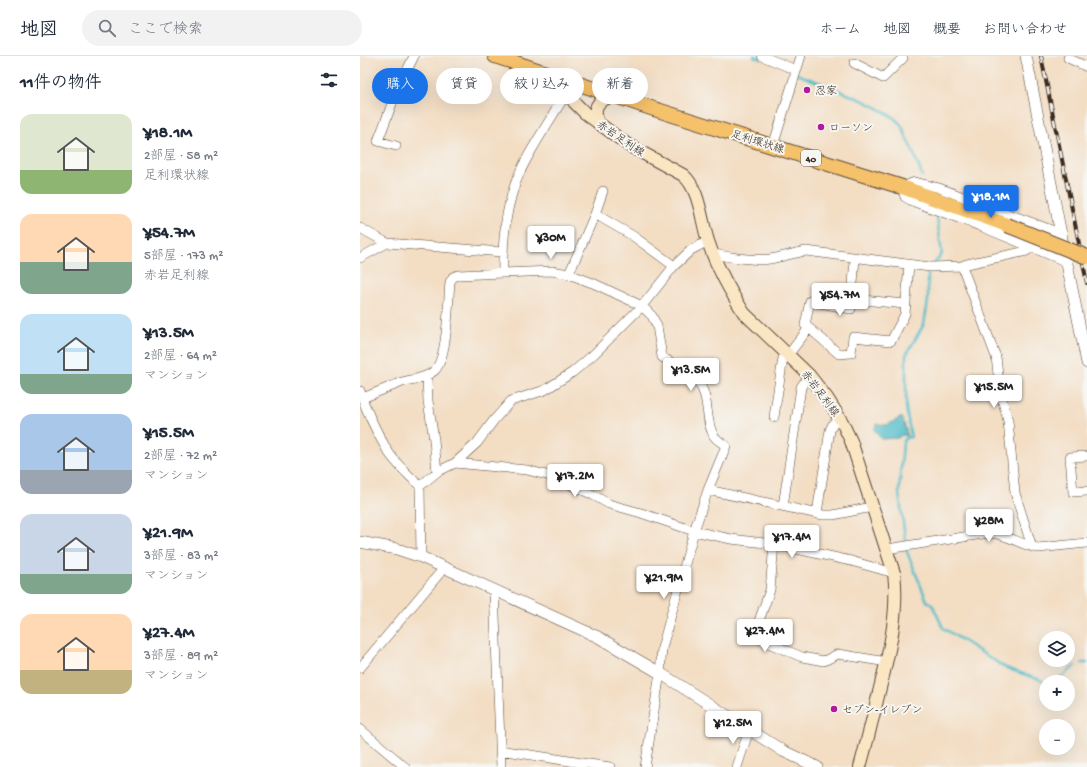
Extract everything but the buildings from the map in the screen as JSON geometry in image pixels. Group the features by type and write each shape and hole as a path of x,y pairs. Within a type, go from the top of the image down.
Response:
{"main road":[{"name":"足利環状線","path":"496,56 532,68"},
{"name":"赤岩足利線","path":"576,104 598,123 628,145 688,179 692,184 708,241 727,284 744,313 809,376 827,398 840,418 851,442 887,549 894,573 896,592 894,620 886,662 860,767"},
{"path":"598,104 596,111 598,123"},
{"name":"足利環状線","path":"639,104 902,187 1007,225 1087,257"}],"street":[{"path":"396,146 378,141 396,92 414,56"},
{"path":"762,56 796,70"},
{"path":"773,146 796,70 802,56"},
{"path":"854,63 883,78 903,58 902,56"},
{"path":"1026,56 1087,363"},
{"path":"1068,58 1087,66"},
{"path":"502,273 502,252 507,212 517,178 526,160 560,104"},
{"path":"1062,234 939,188 915,182 902,187 905,197 912,201 1031,246 1067,262"},
{"path":"569,274 595,214 603,191"},
{"path":"595,214 633,236 674,266"},
{"path":"360,228 386,243 502,252"},
{"path":"420,486 437,472 455,463 477,444 494,420 511,401 545,390 573,372 594,354 642,306 674,266 691,250 708,241"},
{"path":"360,258 386,243"},
{"path":"714,254 726,257 768,259 806,251 930,267 962,266 1027,251 1031,246"},
{"path":"855,258 851,308 810,301 806,325 839,354 851,353 853,338 891,341 905,314 909,264"},
{"path":"962,266 996,357 1000,391 1008,421 1015,493 1032,548"},
{"path":"421,557 420,486 407,474 387,450 363,413 361,395 428,376 435,371 440,363 446,334 450,282 453,277 458,275 552,271 569,274 595,284 642,306 652,316 657,326 662,357 692,376 698,382 705,396 710,427 715,437 726,446 708,490 694,531 662,648 660,673 645,767"},
{"path":"852,299 905,304"},
{"path":"774,417 783,358 788,355 809,328"},
{"path":"428,376 428,401 437,472"},
{"path":"783,506 802,387 809,376"},
{"path":"817,513 830,430 833,424 840,418"},
{"path":"1087,456 1070,457 1073,492 1087,491"},
{"path":"455,463 527,470 554,477 593,495 608,504 641,513 694,531 731,539 774,544 851,561 894,573"},
{"path":"708,490 833,515 872,507"},
{"path":"887,549 989,533 997,533 1007,536 1032,548 1087,543"},
{"path":"360,542 397,549 421,557 598,637 660,673 783,751 817,767"},
{"path":"774,544 770,590 754,632 754,637 802,657 824,661 838,654 886,662"},
{"path":"360,668 444,568"},
{"path":"494,590 501,767"},
{"path":"360,729 401,766"},
{"path":"737,767 749,730"},
{"path":"500,750 582,765 610,767"}],"water":[{"path":"902,417 908,436 902,435 898,438 881,439 874,429 877,424 887,425"}],"waterway":[{"path":"754,56 761,59"},
{"path":"797,74 853,96 894,118 903,128 922,176"},
{"path":"934,264 942,254 937,218"},
{"path":"929,269 928,301 924,324 906,355 906,408 911,437 906,438 903,442 899,493 907,552 927,601 933,606 943,628 1006,668 1039,680"},
{"path":"1082,663 1087,663"},
{"path":"1063,675 1074,667"}],"railway":[{"path":"1041,56 1087,283"}],"place":[{"name":"忍家","path":"807,90"},
{"name":"ローソン","path":"821,127"},
{"name":"セブン-イレブン","path":"834,709"}]}
